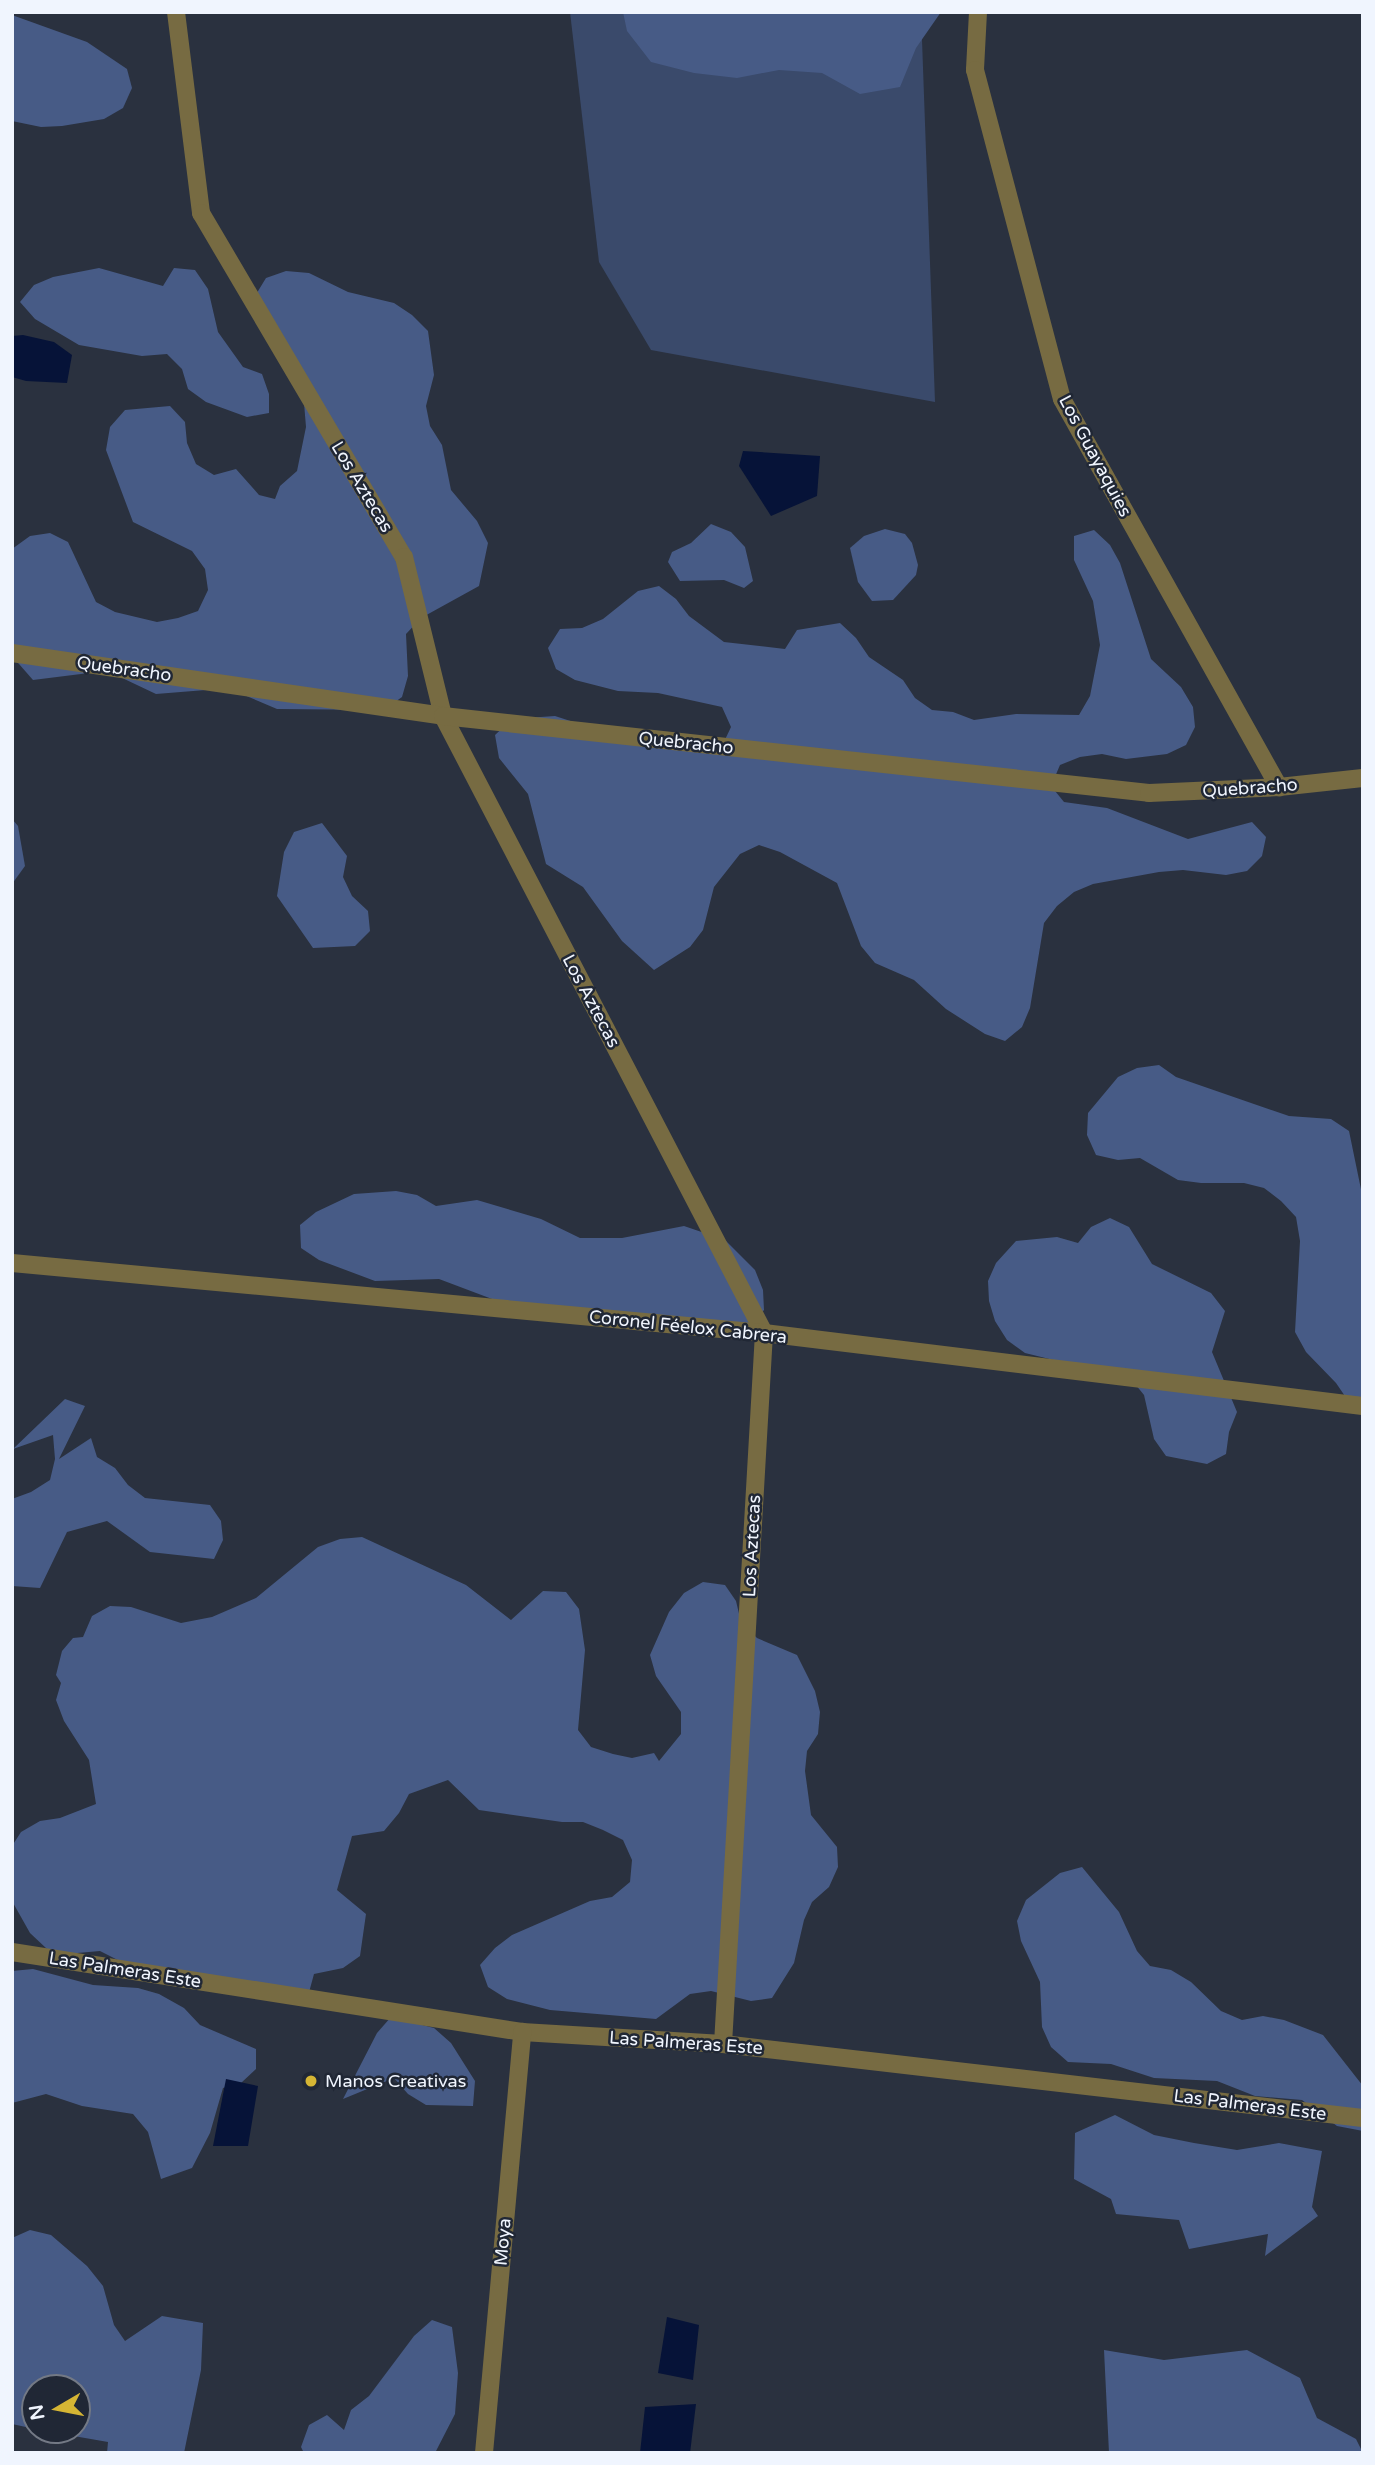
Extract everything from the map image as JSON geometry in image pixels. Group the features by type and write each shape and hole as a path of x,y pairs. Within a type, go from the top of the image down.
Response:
{"street":[{"name":"Los Aztecas","path":"176,12 201,213 404,557 443,716 764,1334 723,2045"},
{"name":"Los Guayaquies","path":"978,12 975,71 1062,399 1279,787"},
{"name":"Quebracho","path":"12,653 443,716 1149,793 1279,787 1363,778"},
{"name":"Coronel Féelox Cabrera","path":"12,1263 764,1334 1363,1406"},
{"name":"Las Palmeras Este","path":"12,1952 522,2032 723,2045 1363,2118"},
{"name":"Moya","path":"484,2453 522,2032"}],"shaded area":[{"path":"570,12 921,12 935,402 651,350 599,262"},
{"path":"623,12 941,12 916,48 900,87 860,94 822,73 779,70 737,78 694,73 651,62 627,31"},
{"path":"12,15 87,42 127,69 132,88 123,108 104,119 62,126 41,127 12,121"},
{"path":"99,268 163,286 174,268 195,270 208,289 218,332 243,367 262,374 269,394 269,413 247,417 206,402 188,389 182,369 167,354 142,356 79,345 35,319 20,302 34,285 53,277"},
{"path":"286,271 309,273 348,292 394,303 412,315 428,331 434,375 426,406 430,426 442,445 451,490 477,521 488,543 479,586 421,618 406,634 408,676 402,697 384,710 277,709 237,692 218,689 156,694 118,676 97,672 33,680 12,656 12,549 30,536 50,533 68,542 96,602 115,612 157,622 178,618 198,611 208,590 205,569 192,551 133,522 106,450 110,427 125,410 170,406 185,422 187,443 196,464 214,475 236,469 259,495 275,499 280,486 297,471 306,427 304,403 255,296 266,278"},
{"path":"23,335 54,342 72,355 67,383 26,381 12,377 12,336"},
{"path":"743,451 820,456 817,496 771,516 739,466"},
{"path":"711,524 731,532 745,547 753,581 744,588 724,580 680,581 668,562 672,552 691,543"},
{"path":"885,529 905,534 912,543 918,565 916,575 893,600 872,601 858,582 850,548 864,536"},
{"path":"1094,530 1110,545 1120,563 1151,659 1181,687 1193,707 1195,727 1186,745 1167,754 1126,759 1102,754 1080,757 1060,765 1051,786 1064,802 1107,808 1188,839 1252,822 1266,837 1262,856 1247,871 1226,875 1183,870 1159,872 1093,884 1074,892 1057,906 1044,923 1030,1008 1022,1027 1005,1041 985,1034 946,1009 914,980 875,963 861,946 837,883 780,852 759,845 740,854 714,887 703,930 690,947 654,970 622,941 583,887 546,864 528,794 499,758 495,735 512,719 555,716 592,728 722,746 731,727 722,707 658,693 618,691 575,680 556,669 548,648 560,629 582,628 603,619 638,591 659,586 676,599 689,616 724,642 785,649 797,630 840,623 856,638 869,657 903,680 915,698 932,710 953,712 974,720 1016,714 1079,715 1090,696 1100,645 1093,601 1074,560 1074,536"},
{"path":"12,819 18,826 25,866 12,884"},
{"path":"322,823 347,856 343,877 352,896 368,911 370,931 355,946 313,948 277,896 284,852 294,832"},
{"path":"1159,1065 1176,1077 1289,1116 1331,1119 1349,1131 1363,1199 1363,1409 1349,1402 1336,1383 1306,1352 1295,1332 1300,1241 1296,1217 1281,1201 1264,1188 1244,1183 1178,1180 1140,1158 1118,1160 1096,1155 1087,1135 1088,1113 1118,1077 1137,1068"},
{"path":"396,1191 417,1195 436,1206 477,1200 541,1219 580,1238 622,1238 684,1226 725,1240 755,1270 763,1290 764,1310 751,1325 500,1302 439,1279 375,1281 319,1260 301,1248 300,1225 316,1212 354,1194"},
{"path":"1110,1218 1129,1227 1152,1264 1211,1293 1225,1311 1212,1352 1237,1412 1229,1432 1226,1454 1207,1464 1166,1456 1154,1439 1144,1395 1131,1379 1025,1353 1007,1340 995,1321 989,1301 988,1281 996,1263 1016,1241 1057,1237 1078,1243 1091,1227"},
{"path":"65,1399 85,1406 59,1459 91,1438 97,1457 115,1468 128,1485 145,1498 210,1505 221,1521 223,1540 214,1559 150,1552 107,1521 67,1532 40,1588 12,1586 12,1499 31,1492 50,1480 55,1459 53,1435 13,1449"},
{"path":"362,1537 466,1585 511,1620 543,1591 566,1592 579,1609 585,1650 578,1730 591,1747 613,1754 632,1758 654,1753 659,1761 681,1734 681,1712 656,1676 650,1655 669,1612 684,1593 703,1582 725,1585 736,1601 741,1622 757,1638 797,1655 815,1691 820,1712 818,1734 807,1751 805,1771 811,1815 837,1847 838,1867 829,1887 812,1902 804,1920 794,1963 772,1998 751,2001 711,1991 690,1994 656,2019 550,2010 507,1999 488,1987 480,1965 495,1948 512,1935 590,1901 612,1897 630,1882 632,1860 623,1840 603,1830 583,1822 562,1822 479,1810 448,1780 409,1794 399,1813 384,1831 352,1836 337,1890 366,1914 360,1956 343,1968 314,1974 308,1996 163,1983 100,1951 66,1954 47,1949 30,1933 12,1901 12,1846 21,1832 40,1821 60,1818 96,1804 89,1760 64,1721 56,1700 61,1683 56,1675 62,1651 73,1638 83,1637 92,1616 110,1606 131,1607 181,1623 212,1617 256,1598 318,1547 340,1539"},
{"path":"1082,1867 1119,1912 1137,1951 1150,1966 1171,1970 1191,1982 1221,2011 1242,2020 1263,2016 1284,2020 1323,2035 1363,2086 1363,2131 1337,2126 1302,2100 1255,2096 1217,2081 1154,2078 1111,2064 1068,2062 1051,2047 1042,2027 1040,1982 1021,1941 1017,1921 1026,1900 1060,1873"},
{"path":"33,1969 93,1985 138,1988 159,1994 184,2008 200,2025 256,2049 256,2069 241,2083 223,2088 210,2133 192,2168 161,2179 148,2132 133,2114 82,2106 46,2094 12,2103 12,1971"},
{"path":"391,2017 434,2028 451,2043 475,2081 473,2106 426,2105 408,2094 394,2078 343,2099 377,2033"},
{"path":"226,2079 258,2086 248,2146 213,2146"},
{"path":"1115,2115 1154,2135 1194,2143 1237,2150 1279,2143 1322,2151 1312,2207 1318,2216 1265,2256 1268,2234 1189,2249 1179,2220 1116,2214 1111,2199 1074,2179 1075,2133"},
{"path":"30,2230 51,2235 87,2266 103,2286 114,2325 125,2341 162,2316 203,2323 201,2370 184,2453 107,2453 108,2442 91,2439 91,2374 21,2374 21,2426 12,2424 12,2238"},
{"path":"667,2317 699,2325 693,2380 658,2373"},
{"path":"432,2320 452,2327 458,2373 455,2414 435,2453 304,2453 301,2447 309,2425 327,2415 344,2430 351,2410 369,2396 414,2336"},
{"path":"1104,2350 1164,2360 1247,2350 1300,2378 1317,2418 1356,2439 1363,2453 1109,2453"},
{"path":"696,2404 690,2453 640,2453 645,2407"}],"place":[{"name":"Manos Creativas","path":"311,2081"}]}
